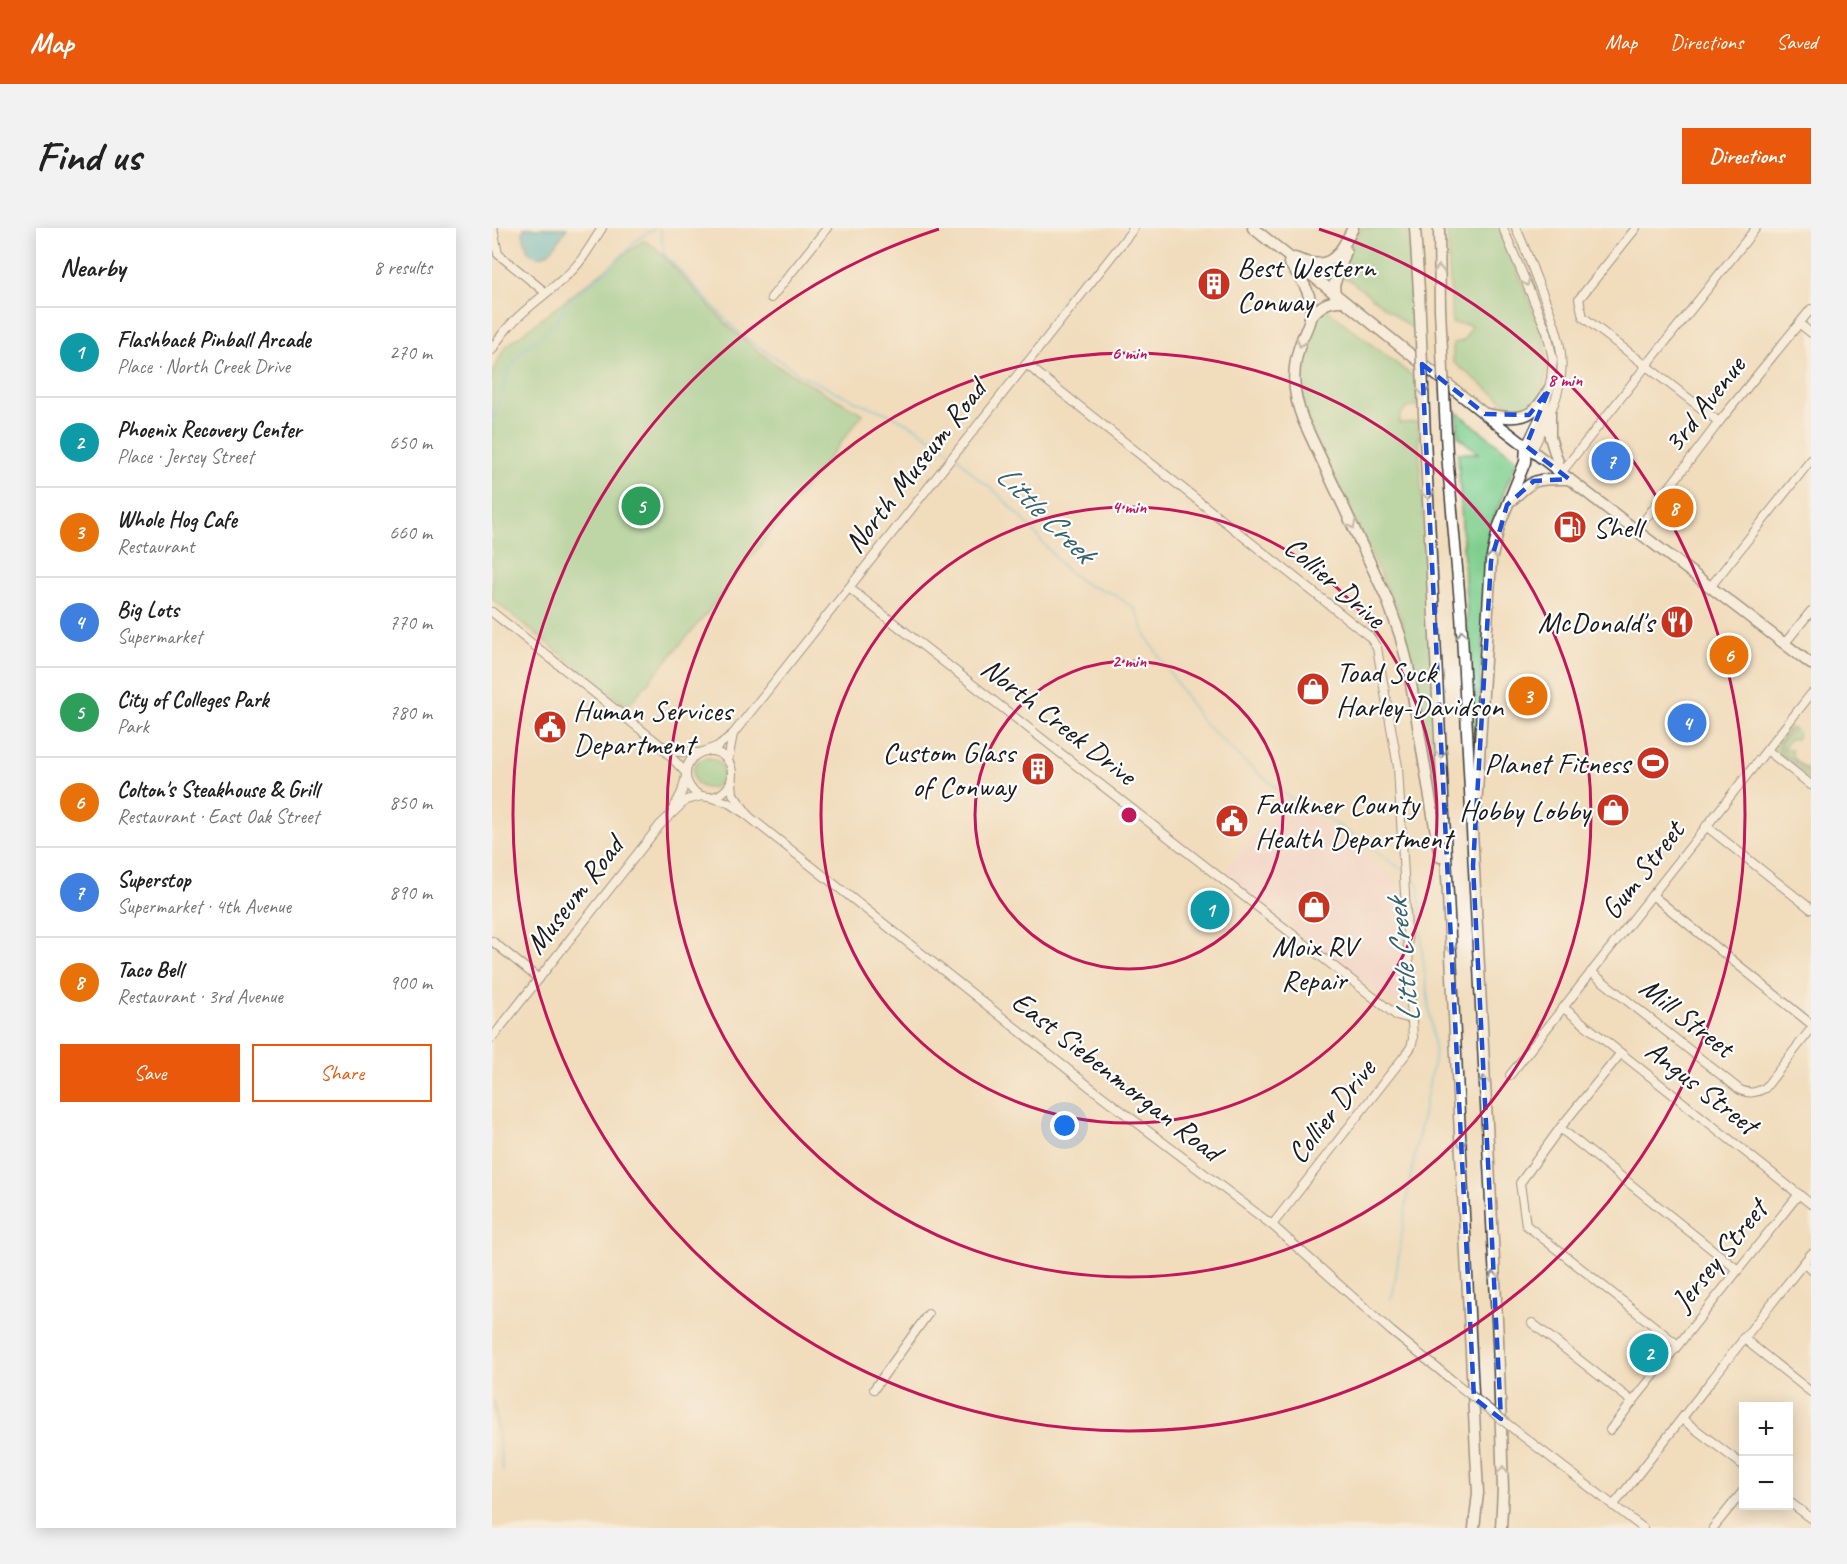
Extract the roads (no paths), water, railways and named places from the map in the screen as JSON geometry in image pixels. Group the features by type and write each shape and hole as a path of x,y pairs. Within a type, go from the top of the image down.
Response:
{"highway":[{"path":"1253,228 1485,414 1811,664"},
{"path":"1282,253 1305,262 1319,264 1328,262 1337,256 1353,228"},
{"path":"1339,298 1334,285 1353,228"},
{"path":"1415,228 1478,1493 1474,1528"},
{"path":"1439,228 1440,309 1447,454 1461,614 1498,1339 1503,1489 1501,1528"},
{"path":"1282,253 1309,295 1311,307 1310,318 1294,363 1295,397 1303,420 1387,599 1405,649 1449,905"},
{"path":"1310,318 1323,305 1339,298"},
{"path":"1485,414 1507,418 1529,415 1543,401 1549,389"},
{"path":"1550,411 1551,437 1565,476"},
{"path":"1473,866 1489,575 1494,543 1529,448"},
{"path":"1507,505 1534,481 1565,476"}],"street":[{"path":"493,228 498,254 545,292"},
{"path":"492,350 512,320 566,277 602,228"},
{"path":"771,298 827,228"},
{"name":"North Museum Road","path":"706,751 718,746 733,734 1134,228"},
{"path":"1503,228 1549,338 1552,360 1545,406 1529,448"},
{"path":"1516,228 1551,313 1559,340 1562,373 1550,411 1529,448"},
{"path":"1636,228 1580,299 1583,316 1719,422"},
{"path":"1565,476 1646,366 1756,228"},
{"name":"3rd Avenue","path":"1637,531 1719,422 1811,309"},
{"path":"1800,324 1811,333"},
{"name":"Collier Drive","path":"1026,364 1375,643 1398,767 1413,1039 1406,1054 1272,1225"},
{"path":"1711,586 1811,460"},
{"name":"North Creek Drive","path":"849,588 1396,1015 1411,1019"},
{"path":"1785,643 1811,611"},
{"path":"492,612 659,744 686,774 691,788 705,796 721,793 727,788 732,776 728,760 718,753 678,752 659,744"},
{"name":"Gum Street","path":"1510,1075 1811,694"},
{"name":"North Museum Road","path":"728,760 733,734"},
{"path":"1767,750 1811,785"},
{"path":"686,774 688,763 698,753"},
{"name":"Museum Road","path":"673,811 682,792 686,774"},
{"name":"East Siebenmorgan Road","path":"732,776 733,794 747,814"},
{"name":"Museum Road","path":"492,1038 673,811 686,800 705,796"},
{"name":"East Siebenmorgan Road","path":"705,796 727,802 747,814 1090,1087 1272,1225 1391,1331 1643,1528"},
{"path":"1706,826 1811,909"},
{"path":"1652,896 1811,1024"},
{"path":"492,941 539,978"},
{"name":"Mill Street","path":"1592,972 1740,1090 1756,1093 1765,1088 1811,1029"},
{"name":"Angus Street","path":"1564,1008 1811,1204"},
{"path":"1621,1053 1560,1128 1520,1183 1527,1225 1678,1345"},
{"path":"1560,1128 1738,1270"},
{"name":"Jersey Street","path":"1610,1430 1799,1194"},
{"path":"1613,1506 1743,1338 1807,1266 1811,1254"},
{"path":"874,1389 928,1314"},
{"path":"1532,1323 1633,1402"},
{"path":"1743,1338 1811,1392"},
{"path":"1682,1419 1739,1463"},
{"path":"1713,1528 1739,1495"},
{"path":"1793,1505 1811,1518"}],"water":[{"path":"524,228 567,228 551,250 546,254 534,256 528,252 523,234"}],"waterway":[{"path":"492,422 507,377 520,354 559,318 566,303 607,270 638,239 655,228"},
{"name":"Little Creek","path":"660,228 664,254 740,334 801,375 857,402 894,416 918,429 952,453"},
{"name":"Little Creek","path":"957,456 976,477 996,492 1023,519 1066,570 1087,585 1114,594 1136,610 1146,636 1201,720 1243,760 1281,792 1338,825 1401,869"},
{"name":"Little Creek","path":"1390,1299 1393,1294 1409,1185 1435,1054 1422,951 1419,886 1406,873"},
{"path":"494,1401 503,1472"}],"place":[{"name":"Best Western Conway","path":"1214,284"},
{"name":"Superstop","path":"1611,461"},
{"name":"City of Colleges Park","path":"641,506"},
{"name":"Taco Bell","path":"1674,508"},
{"name":"Shell","path":"1570,527"},
{"name":"McDonald's","path":"1677,622"},
{"name":"Colton's Steakhouse & Grill","path":"1729,655"},
{"name":"Toad Suck Harley-Davidson","path":"1313,689"},
{"name":"Whole Hog Cafe","path":"1528,696"},
{"name":"Big Lots","path":"1687,723"},
{"name":"Human Services Department","path":"550,727"},
{"name":"Planet Fitness","path":"1653,763"},
{"name":"Custom Glass of Conway","path":"1038,769"},
{"name":"Hobby Lobby","path":"1613,810"},
{"name":"Faulkner County Health Department","path":"1232,821"},
{"name":"Moix RV Repair","path":"1314,907"},
{"name":"Flashback Pinball Arcade","path":"1210,910"},
{"name":"Phoenix Recovery Center","path":"1649,1353"}]}
